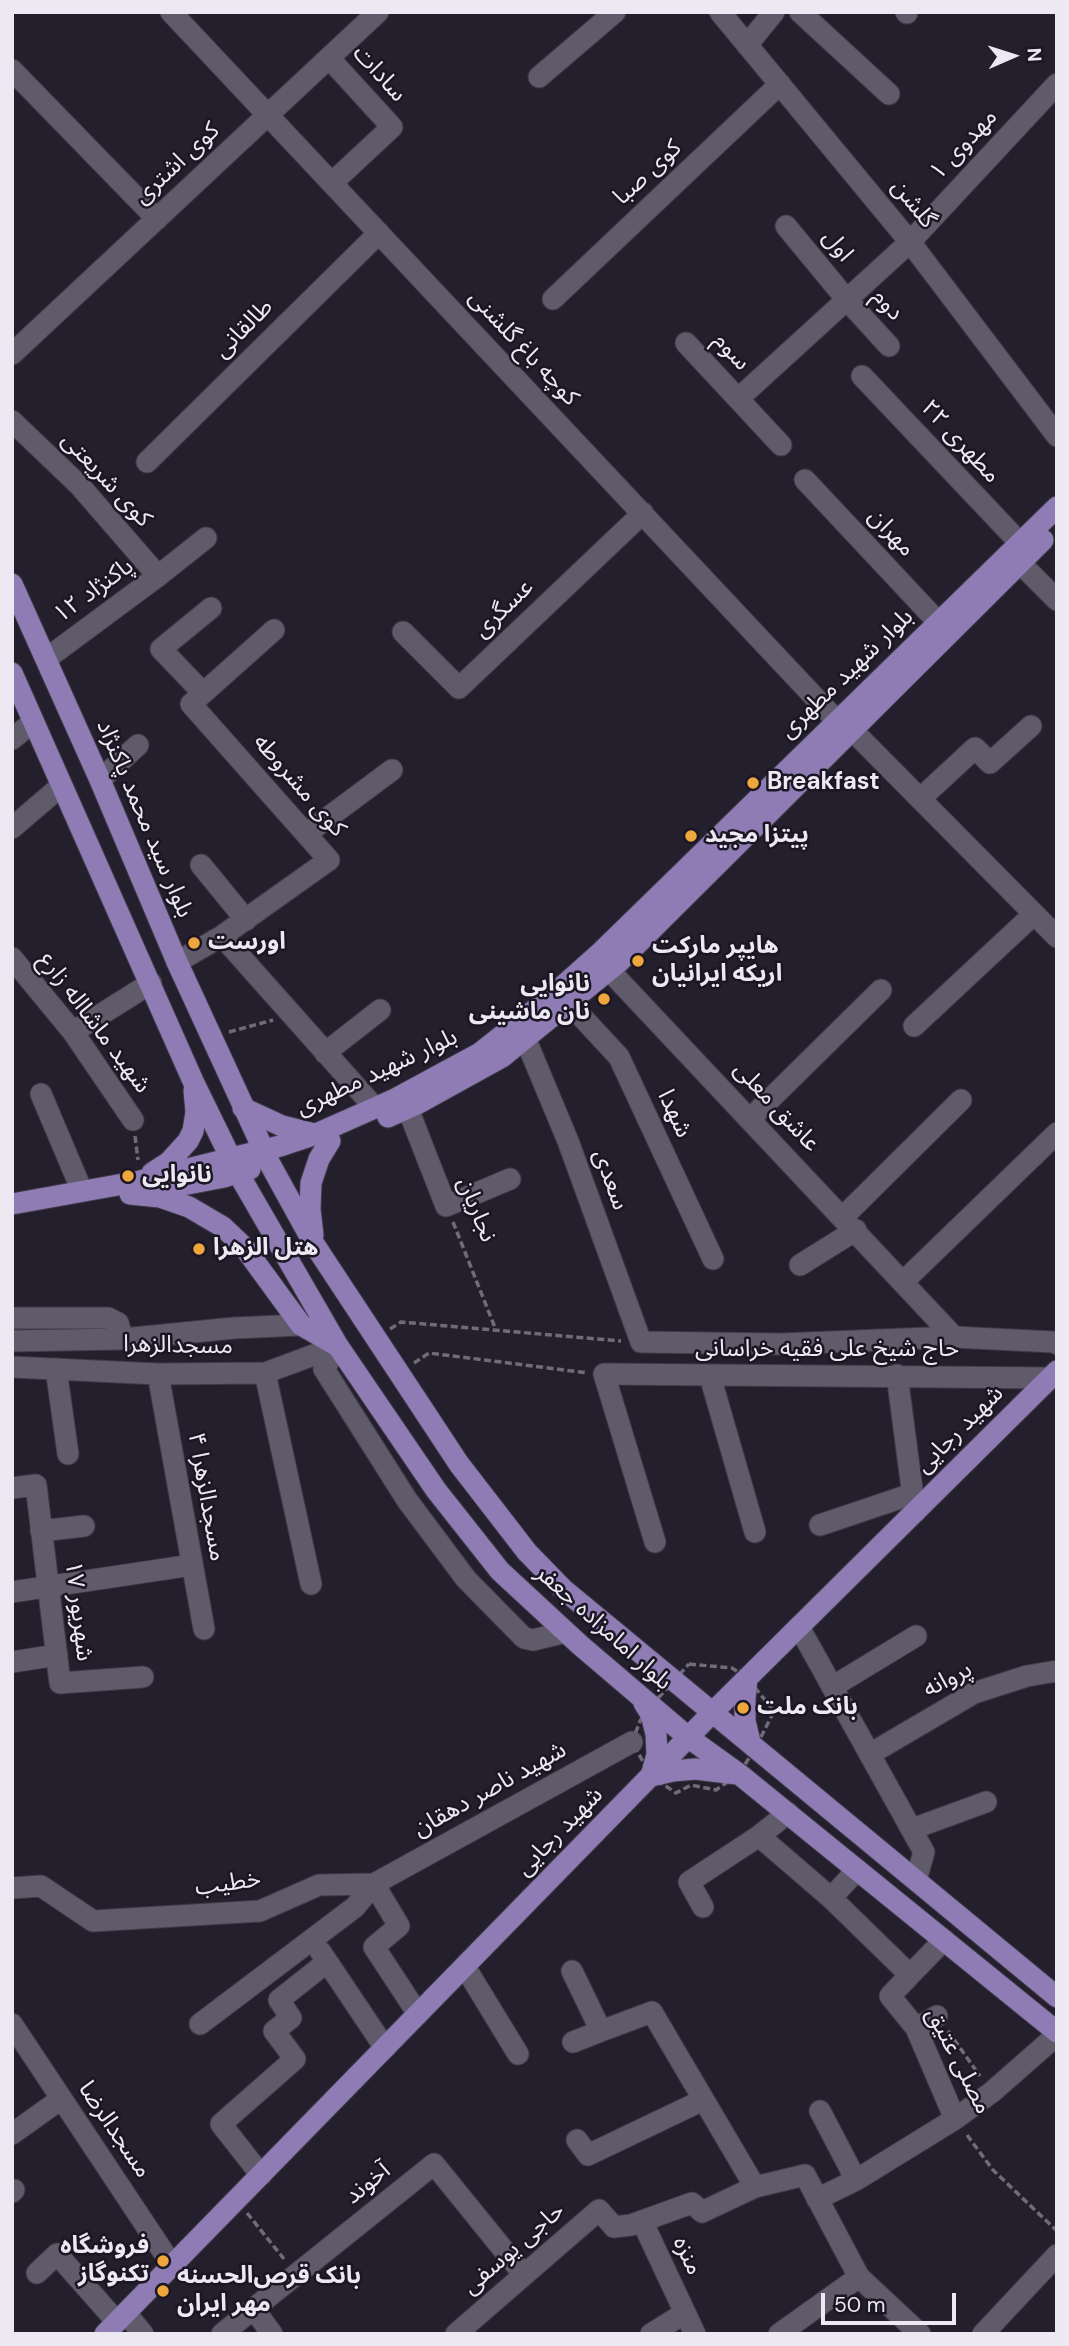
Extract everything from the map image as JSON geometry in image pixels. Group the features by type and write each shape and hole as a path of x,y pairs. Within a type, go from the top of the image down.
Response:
{"main road":[{"name":"بلوار شهید مطهری","path":"12,1217 267,1158 408,1109 502,1056 609,970 845,725 1020,553 1057,507"},
{"name":"بلوار شهید مطهری","path":"323,1137 480,1053 547,1000 845,725 938,622 1020,553 1057,527"},
{"name":"بلوار سید محمد پاکنژاد","path":"12,584 100,780 177,962 267,1158"},
{"path":"12,673 193,1081 234,1166"},
{"path":"45,749 78,730"},
{"path":"135,1187 169,1162 188,1141 193,1131 196,1112 193,1081"},
{"path":"243,1108 282,1126 323,1137 320,1159 310,1183 314,1244"},
{"name":"بلوار امامزاده جعفر","path":"267,1158 314,1244 398,1374 459,1464 527,1552 563,1589 1057,1997"},
{"name":"بلوار امامزاده جعفر","path":"234,1166 338,1346 436,1490 500,1570 566,1632 689,1738 788,1813 1057,2033"},
{"name":"بلوار شهید مطهری","path":"12,1204 82,1191 135,1187"},
{"path":"135,1187 189,1207 223,1227 244,1247 301,1325 338,1346"},
{"name":"شهید رجایی","path":"116,2323 799,1626 913,1503 1054,1375"},
{"path":"685,1688 707,1692 728,1688 747,1678"},
{"path":"747,1678 745,1710 750,1742"},
{"path":"639,1696 651,1714 656,1734 657,1755 652,1776 695,1769 739,1774"},
{"path":"758,1789 754,1777 756,1769 766,1762 777,1765"}],"street":[{"name":"کوچه باغ گلشنی","path":"171,12 845,725"},
{"name":"کوی اشتری","path":"15,348 378,12"},
{"path":"539,77 615,12"},
{"name":"گلشن","path":"720,12 910,242 1057,436"},
{"path":"747,44 774,12"},
{"path":"800,12 889,94"},
{"name":"سادات","path":"329,58 392,127 332,183"},
{"path":"12,70 157,219"},
{"name":"کوی صبا","path":"553,299 780,84"},
{"name":"مهدوی ۱","path":"739,398 910,242 1057,84"},
{"name":"اول","path":"786,226 846,300"},
{"name":"طالقانی","path":"146,462 379,233"},
{"name":"دوم","path":"846,300 889,346"},
{"name":"سوم","path":"686,343 781,445"},
{"name":"مطهری ۲۲","path":"862,376 1020,553 1057,600"},
{"name":"کوی شریعتی","path":"12,421 80,486 158,576"},
{"name":"مهران","path":"805,480 938,622"},
{"name":"عسگری","path":"403,632 459,688 643,513"},
{"name":"پاکنژاد ۱۲","path":"46,659 206,538"},
{"name":"کوی مشروطه","path":"177,962 246,920 329,860 197,698 161,649 211,608"},
{"path":"197,698 274,630"},
{"path":"12,739 33,722"},
{"path":"845,725 1057,937"},
{"path":"920,799 975,748 990,763 1031,726"},
{"path":"100,780 138,745"},
{"path":"306,834 392,770"},
{"path":"12,828 61,786"},
{"path":"201,865 246,920"},
{"path":"914,1026 1034,914"},
{"path":"222,936 375,1108"},
{"name":"شهید ماشااله زارع","path":"12,958 73,1032 134,1120"},
{"name":"عاشق معلی","path":"609,970 954,1337"},
{"path":"73,1032 151,983"},
{"path":"750,1119 881,990"},
{"name":"شهدا","path":"569,1003 619,1057 713,1259"},
{"path":"325,1053 380,1010"},
{"name":"سعدی","path":"524,1038 568,1141 641,1342"},
{"path":"41,1094 82,1191"},
{"path":"800,1265 850,1224 961,1100"},
{"name":"نجاریان","path":"408,1109 446,1206"},
{"path":"904,1281 1057,1133"},
{"path":"446,1206 510,1179"},
{"path":"12,1318 108,1318 117,1323 123,1339"},
{"path":"12,1341 123,1339 234,1328 301,1325"},
{"name":"حاج شیخ علی فقیه خراسانی","path":"641,1342 780,1344 954,1337 1054,1342 1057,1345"},
{"path":"338,1346 324,1370 407,1500 466,1579 524,1638 533,1640 566,1632"},
{"name":"مسجدالزهرا","path":"12,1367 158,1374 265,1373 338,1346"},
{"path":"56,1370 68,1454"},
{"path":"265,1373 311,1584"},
{"name":"مسجدالزهرا ۴","path":"158,1374 204,1629"},
{"path":"604,1374 655,1542"},
{"name":"حاج شیخ علی فقیه خراسانی","path":"604,1374 1054,1375"},
{"path":"820,1525 913,1503 897,1375"},
{"path":"710,1376 755,1532"},
{"name":"۱۷ شهریور","path":"12,1488 36,1485 60,1683 143,1677"},
{"path":"41,1531 84,1526"},
{"path":"12,1592 192,1565"},
{"path":"799,1626 924,1852 916,1880"},
{"path":"832,1686 916,1636"},
{"path":"12,1661 57,1656"},
{"name":"پروانه","path":"870,1754 974,1693 1027,1676 1057,1671"},
{"name":"شهید ناصر دهقان","path":"374,1884 632,1742"},
{"path":"912,1829 986,1802"},
{"path":"703,1907 689,1882 759,1836 788,1813"},
{"path":"759,1836 831,1898 911,1975 944,1940"},
{"path":"831,1898 857,1870"},
{"path":"200,2024 355,1908 374,1884 398,1926 374,1947 418,2014"},
{"name":"خطیب","path":"12,1888 41,1886 93,1921 260,1911 319,1885 374,1884"},
{"path":"313,1941 386,2048"},
{"path":"261,2175 220,2124 295,2059 274,2031 292,2018 279,2000 327,1962"},
{"path":"465,1966 518,2054"},
{"path":"572,1971 601,2031"},
{"name":"مصلی عتیق","path":"911,1975 890,1996 916,2028 955,2119"},
{"path":"573,2042 652,2012 755,2187"},
{"path":"916,2028 937,2016"},
{"name":"مسجدالرضا","path":"12,2024 172,2265"},
{"path":"817,2199 856,2180 955,2119 992,2092 1057,2033"},
{"path":"12,2134 61,2099"},
{"path":"577,2140 588,2155 704,2100"},
{"path":"820,2111 856,2180"},
{"name":"آخوند","path":"222,2334 434,2164 524,2275"},
{"name":"حاجی یوسفی","path":"456,2334 599,2210 614,2227 631,2225 692,2203 702,2212 755,2187 805,2175 859,2277 920,2334"},
{"name":"منزه","path":"642,2221 695,2334"},
{"path":"37,2273 57,2254 116,2323 143,2334"},
{"path":"983,2334 1001,2302 1057,2255"},
{"path":"779,2334 859,2277"},
{"path":"254,2309 272,2334"},
{"path":"651,2334 685,2313"}],"path":[{"path":"211,1037 292,1015"},
{"path":"134,1120 135,1187"},
{"name":"نجاریان","path":"446,1206 496,1330"},
{"path":"375,1339 401,1322 641,1342"},
{"path":"398,1374 429,1353 604,1374"},
{"path":"937,2016 992,2092"},
{"name":"مصلی عتیق","path":"955,2119 993,2170 1057,2231"},
{"path":"236,2200 297,2274"}],"place":[{"name":"Breakfast","path":"753,783"},
{"name":"پیتزا مجید","path":"691,836"},
{"name":"اورست","path":"194,943"},
{"name":"هایپر مارکت اریکه ایرانیان","path":"638,961"},
{"name":"نانوایی نان ماشینی","path":"604,999"},
{"name":"نانوایی","path":"128,1176"},
{"name":"هتل الزهرا","path":"199,1249"},
{"name":"بانک ملت","path":"743,1708"},
{"name":"فروشگاه تکنوگاز","path":"163,2261"},
{"name":"بانک قرص‌الحسنه مهر ایران","path":"163,2291"}]}
